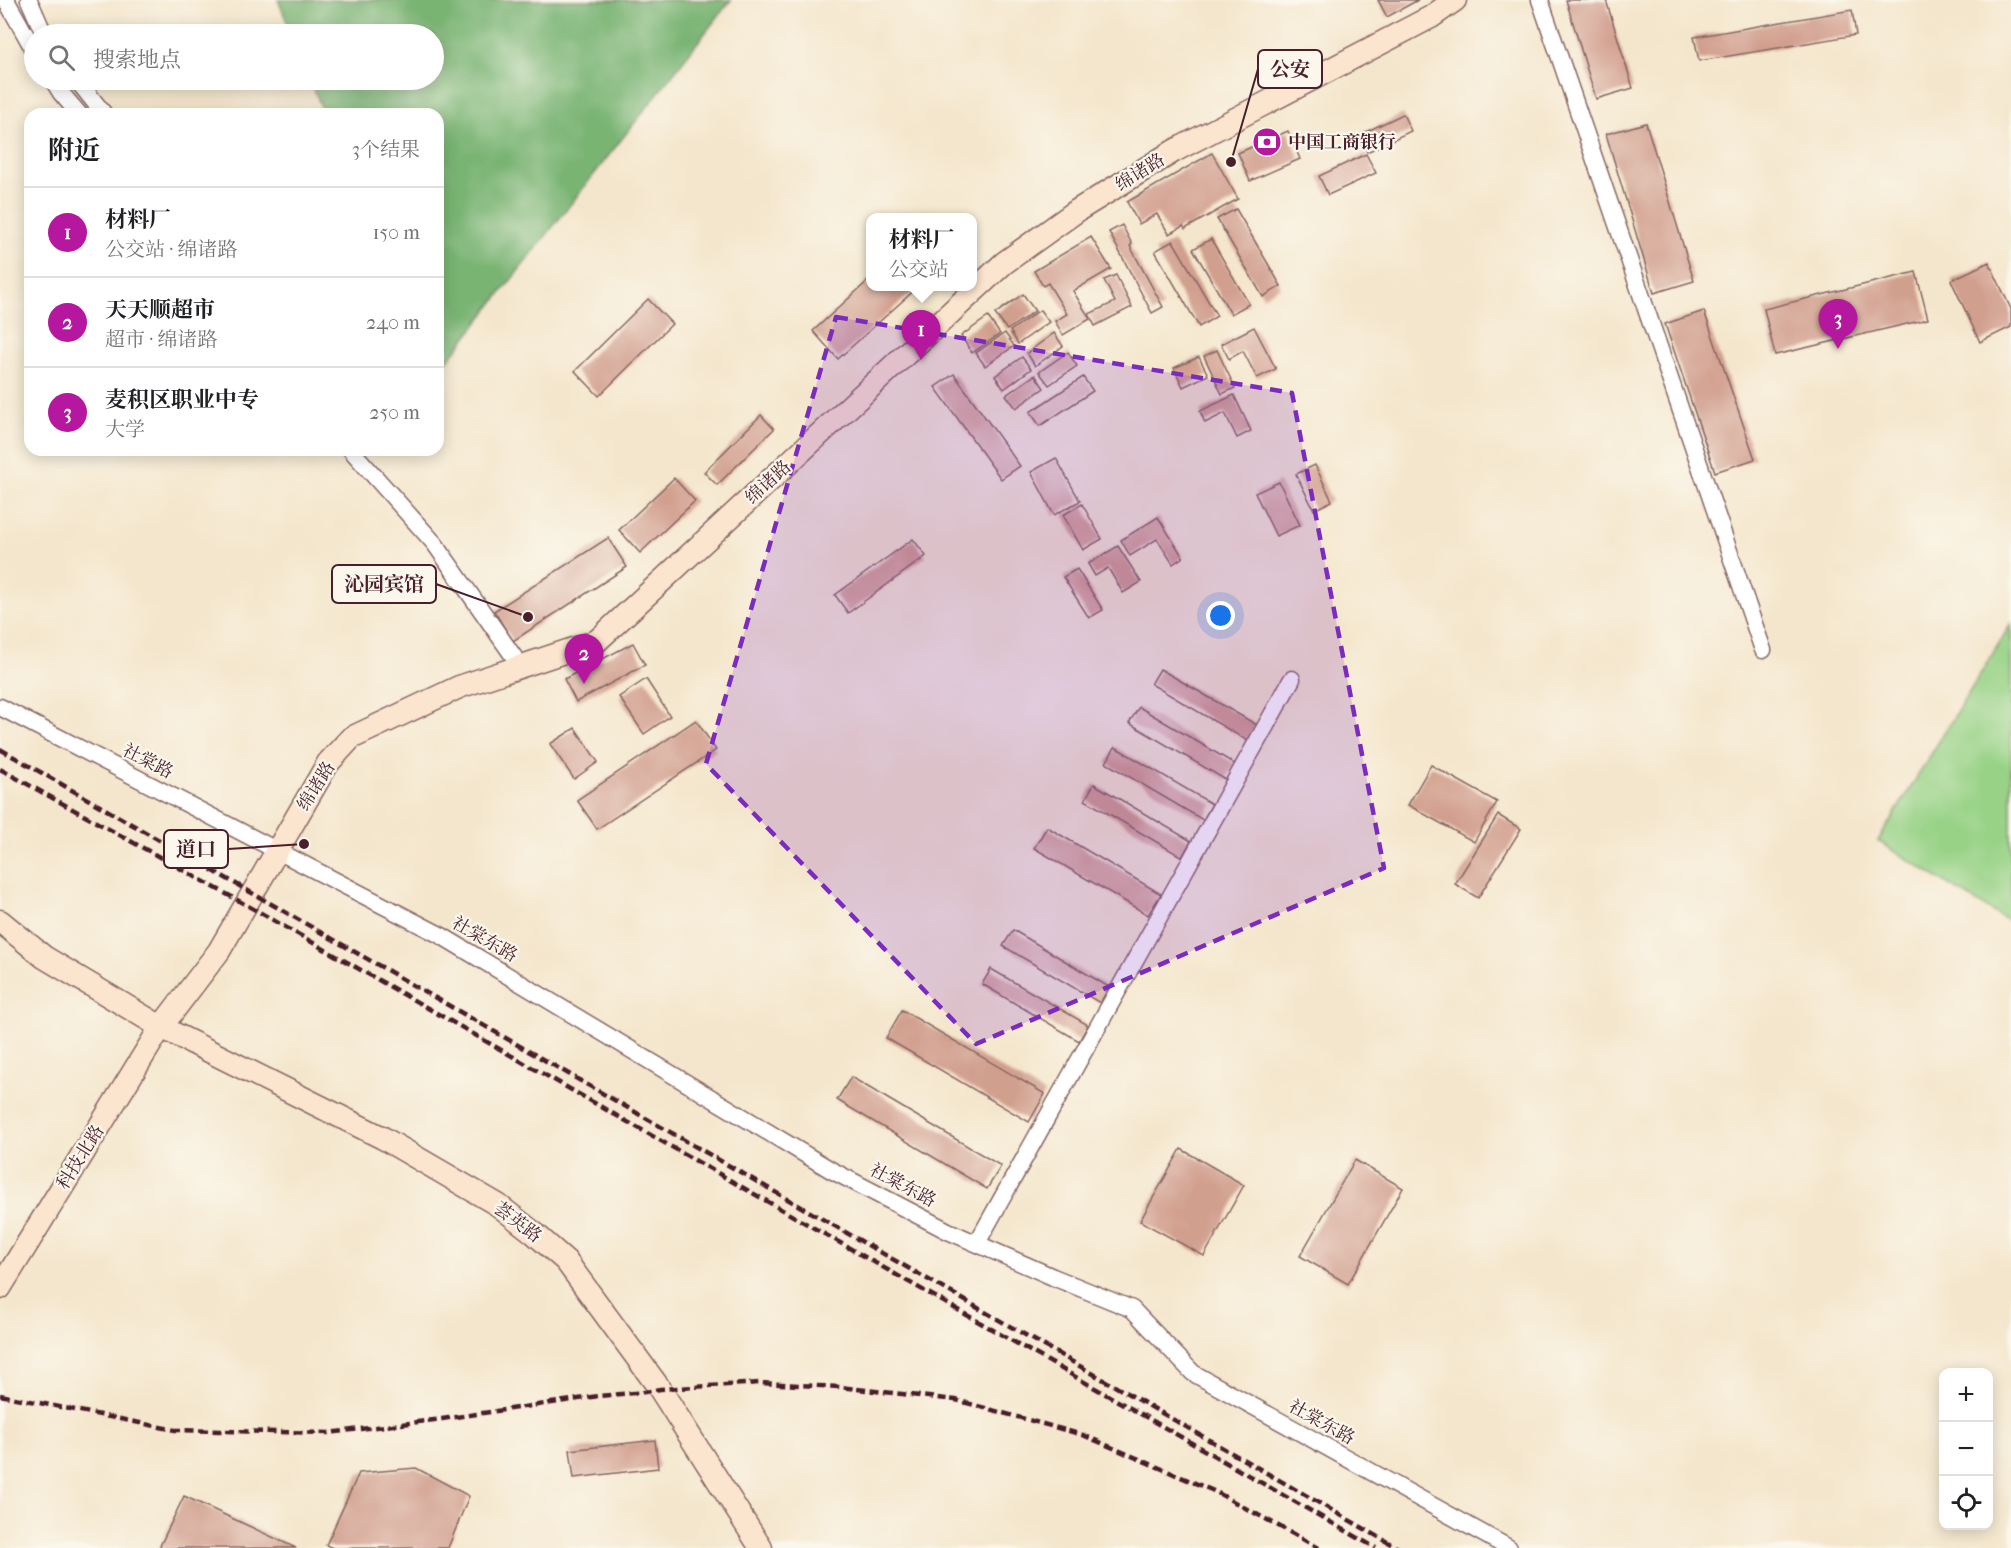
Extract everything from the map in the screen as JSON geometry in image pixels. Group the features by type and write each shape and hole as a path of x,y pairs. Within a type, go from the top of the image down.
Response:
{"street":[{"path":"6,0 24,32"},
{"path":"29,0 40,24"},
{"name":"绵诸路","path":"977,288 1004,263 1069,217 1174,151 1431,17 1455,0"},
{"path":"1540,0 1763,650"},
{"path":"59,90 74,108"},
{"path":"84,90 99,108"},
{"name":"绵诸路","path":"161,1027 219,951 328,763 351,738 459,687 597,641 974,291"},
{"path":"356,456 435,543 521,667"},
{"path":"976,1244 1292,679"},
{"name":"社棠路","path":"0,707 278,849"},
{"name":"社棠东路","path":"278,849 442,936 831,1170 976,1244 1132,1309 1193,1373 1509,1548"},
{"name":"荟英路","path":"0,921 44,957 161,1027 383,1138 498,1205 534,1233 566,1262 660,1389 761,1548"},
{"name":"科技北路","path":"0,1288 161,1027"}],"highlighted area":[{"path":"836,317 1292,393 1384,868 976,1044 706,764"}],"green space":[{"path":"278,0 731,0 444,365 444,108 322,108 314,90 444,90 444,24 288,24"},
{"path":"2011,624 2011,923 1878,841"}],"building":[{"path":"1378,0 1418,0 1387,17"},
{"path":"1566,0 1606,0 1633,88 1596,99"},
{"path":"1852,10 1856,35 1699,61 1694,37"},
{"path":"1403,114 1411,131 1367,152 1359,135"},
{"path":"1646,123 1694,281 1654,293 1606,134"},
{"path":"1288,131 1300,159 1250,181 1238,153"},
{"path":"1212,153 1238,199 1185,229 1183,226 1169,234 1157,214 1139,224 1127,202"},
{"path":"1366,154 1376,173 1328,195 1319,176"},
{"path":"1236,209 1281,286 1263,297 1217,219"},
{"path":"1122,225 1132,244 1130,246 1163,307 1152,313 1109,232"},
{"path":"1091,237 1111,269 1073,291 1090,319 1063,335 1055,321 1067,314 1048,283 1043,286 1034,271"},
{"path":"1211,239 1249,304 1231,314 1193,249"},
{"path":"1173,241 1217,316 1199,327 1155,251"},
{"path":"1989,262 2011,309 2011,327 1980,342 1951,280"},
{"path":"1916,272 1928,319 1775,355 1764,309"},
{"path":"1116,275 1132,307 1095,326 1089,314 1115,302 1104,280"},
{"path":"866,283 866,291 913,291 838,359 813,331"},
{"path":"1023,294 1035,311 1007,330 995,314"},
{"path":"648,299 672,324 599,396 575,371"},
{"path":"1040,310 1049,322 1018,344 1010,331"},
{"path":"1704,311 1755,459 1715,472 1665,324"},
{"path":"988,317 1000,334 972,353 961,336"},
{"path":"1254,327 1276,369 1257,378 1243,351 1229,359 1221,344"},
{"path":"1005,333 1014,346 985,366 976,353"},
{"path":"1054,333 1063,346 1035,366 1027,353"},
{"path":"1217,350 1235,388 1222,394 1204,356"},
{"path":"1068,352 1077,366 1049,385 1039,372"},
{"path":"1022,357 1031,369 1004,389 995,376"},
{"path":"1199,357 1208,375 1183,387 1174,368"},
{"path":"954,374 1020,466 1001,479 935,387"},
{"path":"1035,375 1044,388 1016,408 1006,395"},
{"path":"1083,377 1093,391 1040,426 1030,412"},
{"path":"1234,395 1251,431 1237,438 1225,413 1205,423 1200,411"},
{"path":"761,415 774,429 717,485 704,472"},
{"path":"1056,458 1080,501 1054,515 1031,472"},
{"path":"1315,465 1332,501 1314,510 1296,474"},
{"path":"674,478 695,501 640,553 619,530"},
{"path":"1279,482 1300,525 1276,536 1255,493"},
{"path":"1082,504 1102,539 1083,550 1063,515"},
{"path":"1158,517 1183,557 1173,564 1157,539 1130,556 1121,540"},
{"path":"608,538 627,567 513,641 494,611"},
{"path":"913,539 926,556 848,613 835,595"},
{"path":"1118,546 1141,582 1123,593 1108,568 1095,576 1088,564"},
{"path":"1077,569 1103,610 1089,618 1063,577"},
{"path":"633,643 645,665 576,702 564,679"},
{"path":"1160,669 1257,725 1248,741 1151,684"},
{"path":"646,679 670,716 644,734 619,697"},
{"path":"1139,707 1235,764 1226,780 1129,723"},
{"path":"696,720 716,750 597,829 577,800"},
{"path":"575,728 598,762 574,779 550,744"},
{"path":"1115,747 1212,804 1203,820 1106,763"},
{"path":"1431,765 1497,802 1474,842 1408,805"},
{"path":"1094,784 1191,841 1182,857 1085,800"},
{"path":"1498,815 1521,829 1478,898 1455,884"},
{"path":"1047,827 1161,894 1148,915 1034,848"},
{"path":"1013,930 1109,987 1100,1003 1003,946"},
{"path":"991,969 1088,1025 1079,1041 982,984"},
{"path":"902,1010 1045,1094 1029,1122 886,1038"},
{"path":"851,1077 1001,1166 987,1189 837,1100"},
{"path":"1181,1149 1244,1185 1204,1256 1140,1221"},
{"path":"1355,1160 1403,1188 1348,1284 1300,1256"},
{"path":"655,1440 658,1468 574,1478 570,1450"},
{"path":"416,1468 469,1496 448,1548 333,1548 326,1545 359,1473"},
{"path":"184,1496 296,1548 159,1548"}],"railway":[{"path":"0,749 1398,1548"},
{"path":"0,769 259,912 1376,1548"},
{"path":"0,1395 175,1430 328,1433 599,1396 660,1389 760,1383 839,1387 956,1400 1083,1435 1216,1492 1319,1548"}],"place":[{"name":"中国工商银行","path":"1267,142"},
{"name":"公安","path":"1231,162"},
{"name":"麦积区职业中专","path":"1838,349"},
{"name":"材料厂","path":"921,360"},
{"name":"沁园宾馆","path":"528,617"},
{"name":"天天顺超市","path":"584,684"},
{"name":"道口","path":"304,844"}]}
